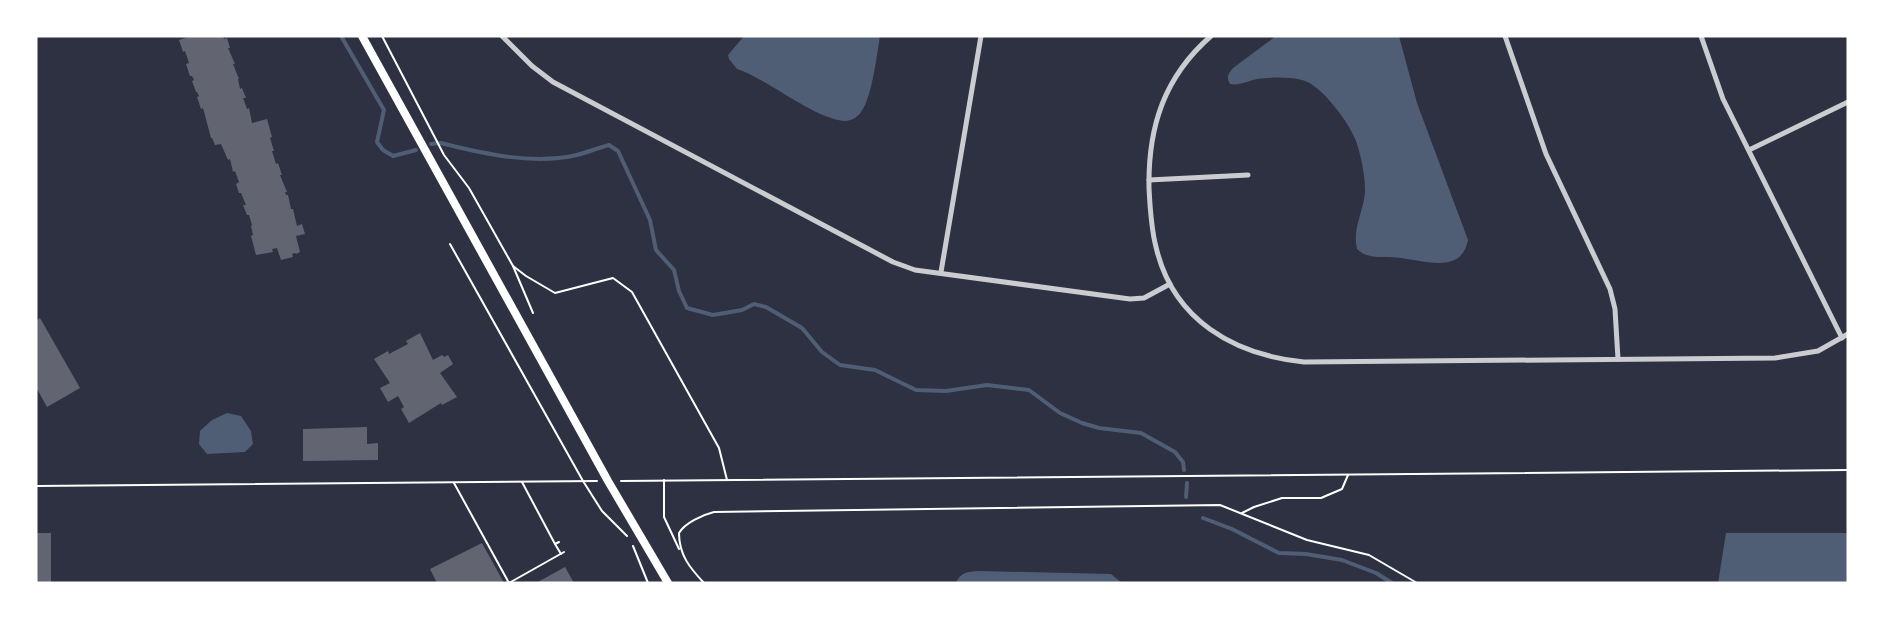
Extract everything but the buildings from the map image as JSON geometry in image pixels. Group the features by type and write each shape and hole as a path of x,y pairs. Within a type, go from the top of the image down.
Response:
{"main road":[{"path":"362,36 608,481 668,583"}],"street":[{"path":"504,38 513,36"},
{"path":"941,272 981,36"},
{"path":"1210,36 1187,60 1173,80 1163,101 1150,148 1149,180 1156,249 1170,284 1186,307 1222,338 1258,354 1279,360 1316,362 1775,358 1818,351 1848,334"},
{"path":"1505,36 1546,154 1610,289 1616,318 1618,359"},
{"path":"1701,36 1723,99 1842,338"},
{"path":"504,38 532,66 553,82 893,262 915,270 1130,299 1144,298 1170,284"},
{"path":"1749,150 1848,102"},
{"path":"1149,180 1248,175"}],"path":[{"path":"382,36 444,155 469,188 513,266 532,313"},
{"path":"450,244 583,482 602,511 627,536 648,583"},
{"path":"513,266 555,293 613,278 632,292 719,448 727,480"},
{"path":"36,486 1848,470"},
{"path":"1242,513 1282,498 1321,498 1342,489 1348,475"},
{"path":"664,480 664,517 684,559 704,583"},
{"path":"454,483 509,583 563,553 522,482"},
{"path":"684,559 679,544 680,531 705,514 714,512 1220,505 1307,540 1369,555 1417,583"}],"water":[{"path":"744,36 880,36 871,87 861,112 850,120 833,119 737,69 728,55"},
{"path":"1276,36 1399,36 1417,103 1468,240 1465,250 1458,258 1433,263 1373,256 1357,249 1356,234 1365,191 1364,178 1356,141 1341,115 1318,89 1302,80 1268,78 1240,84 1229,82 1228,76 1233,68"},
{"path":"227,413 241,416 251,431 253,444 245,452 207,454 199,444 200,431 212,420"},
{"path":"1726,533 1848,533 1848,583 1718,583"},
{"path":"978,571 1111,574 1122,583 956,583 962,575"}],"waterway":[{"path":"341,36 384,110 377,142 383,150 393,156 416,150"},
{"path":"431,144 441,143 509,157 543,159 577,155 609,145 618,151 650,220 656,250 674,270 679,291 687,308 713,315 742,310 754,304 766,307 802,328 822,352 840,365 875,370 916,390 946,391 987,385 1029,390 1060,413 1082,423 1099,428 1141,433 1175,452 1183,462 1184,470"},
{"path":"1186,497 1187,483"},
{"path":"1203,518 1232,529 1279,553 1306,554 1342,560 1376,573 1392,583"}]}
